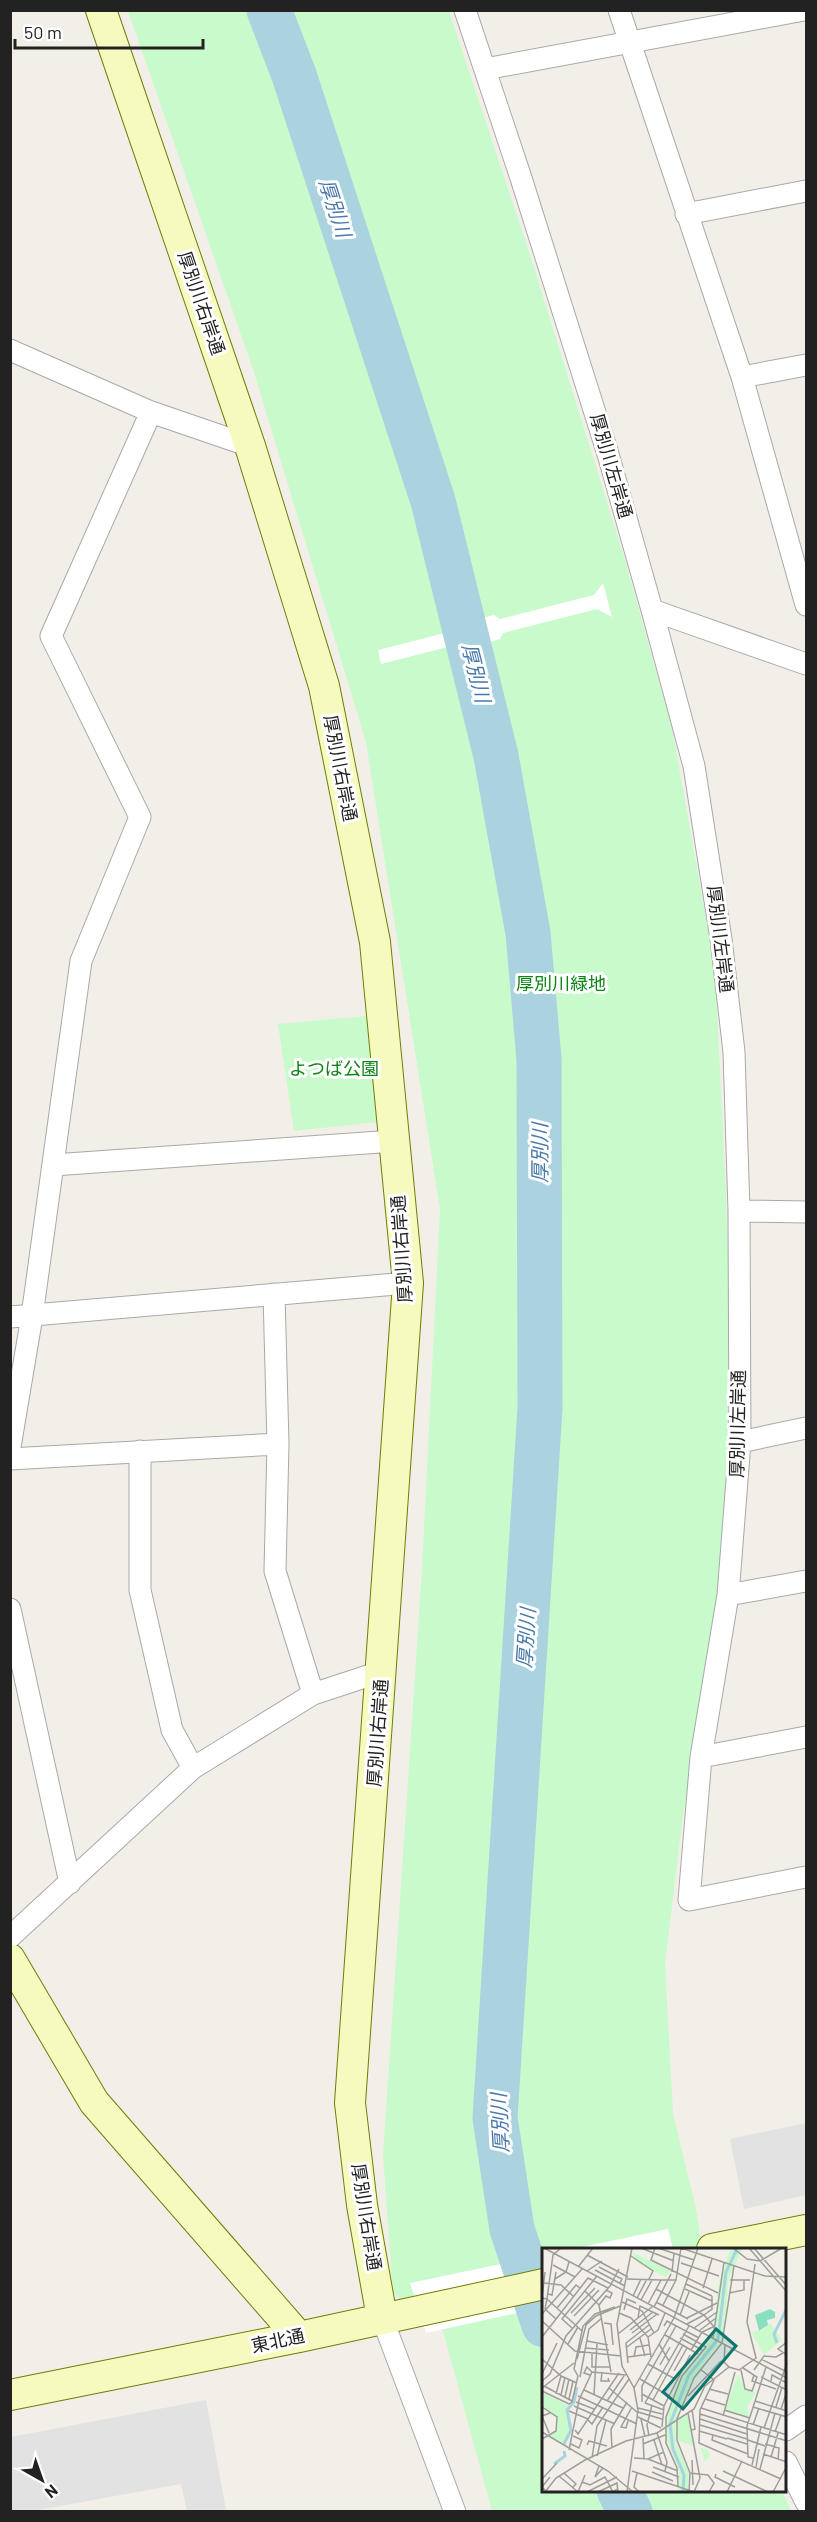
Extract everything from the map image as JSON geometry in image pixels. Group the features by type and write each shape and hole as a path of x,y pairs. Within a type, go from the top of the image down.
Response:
{"street":[{"name":"厚別川右岸通","path":"101,10 250,446 324,686 375,942 408,1283 350,2103 362,2205 382,2318 455,2511"},
{"name":"厚別川左岸通","path":"465,10 608,454 693,766 714,890 734,1052 739,1210 740,1442 728,1595 700,1757 689,1900 807,1877"},
{"path":"619,10 798,541 807,605"},
{"path":"485,69 804,10"},
{"path":"686,214 807,190"},
{"path":"10,350 151,412 250,446"},
{"path":"742,377 807,365"},
{"path":"10,1447 32,1316 81,961 140,817 51,636 151,412"},
{"path":"652,610 807,664"},
{"path":"53,1165 394,1141"},
{"path":"739,1210 807,1212"},
{"path":"10,1317 408,1283"},
{"path":"274,1294 278,1444 275,1571 313,1694"},
{"path":"740,1442 807,1428"},
{"path":"10,1459 278,1444"},
{"path":"140,1451 140,1590 172,1730 193,1768"},
{"path":"728,1595 807,1581"},
{"path":"10,1609 70,1883"},
{"path":"10,1937 193,1768 313,1694 382,1671"},
{"path":"700,1757 807,1737"},
{"path":"10,1959 94,2102 299,2337"},
{"path":"717,2248 807,2230"},
{"name":"東北通","path":"10,2395 299,2337 542,2284"},
{"path":"787,2429 807,2416"},
{"path":"787,2464 807,2502"}],"green space":[{"name":"厚別川緑地","path":"128,11 449,11 531,258 625,560 672,728 715,969 726,1195 734,1426 717,1621 682,1822 665,1964 673,2114 696,2208 702,2248 542,2248 542,2492 782,2492 791,2511 492,2511 443,2331 393,2293 383,2156 422,1569 440,1209 366,742 253,369"},
{"name":"よつば公園","path":"377,1015 387,1121 294,1131 278,1024"}],"shaded area":[{"path":"806,2123 806,2195 744,2209 730,2139"},
{"path":"206,2400 226,2510 187,2511 181,2484 33,2511 11,2511 11,2437"}],"pier":[{"path":"603,583 612,617 597,609 503,633 500,639 480,645 475,640 381,664 378,650 472,626 474,620 494,615 500,619 594,595"},
{"path":"668,2229 673,2248 577,2248"},
{"path":"542,2255 542,2307 426,2333 410,2283"}],"waterway":[{"name":"厚別川","path":"269,10 294,75 433,501 496,756 528,933 539,1059 540,1408 495,2118 512,2229 542,2319"},
{"name":"厚別川","path":"620,2492 630,2512"}]}
